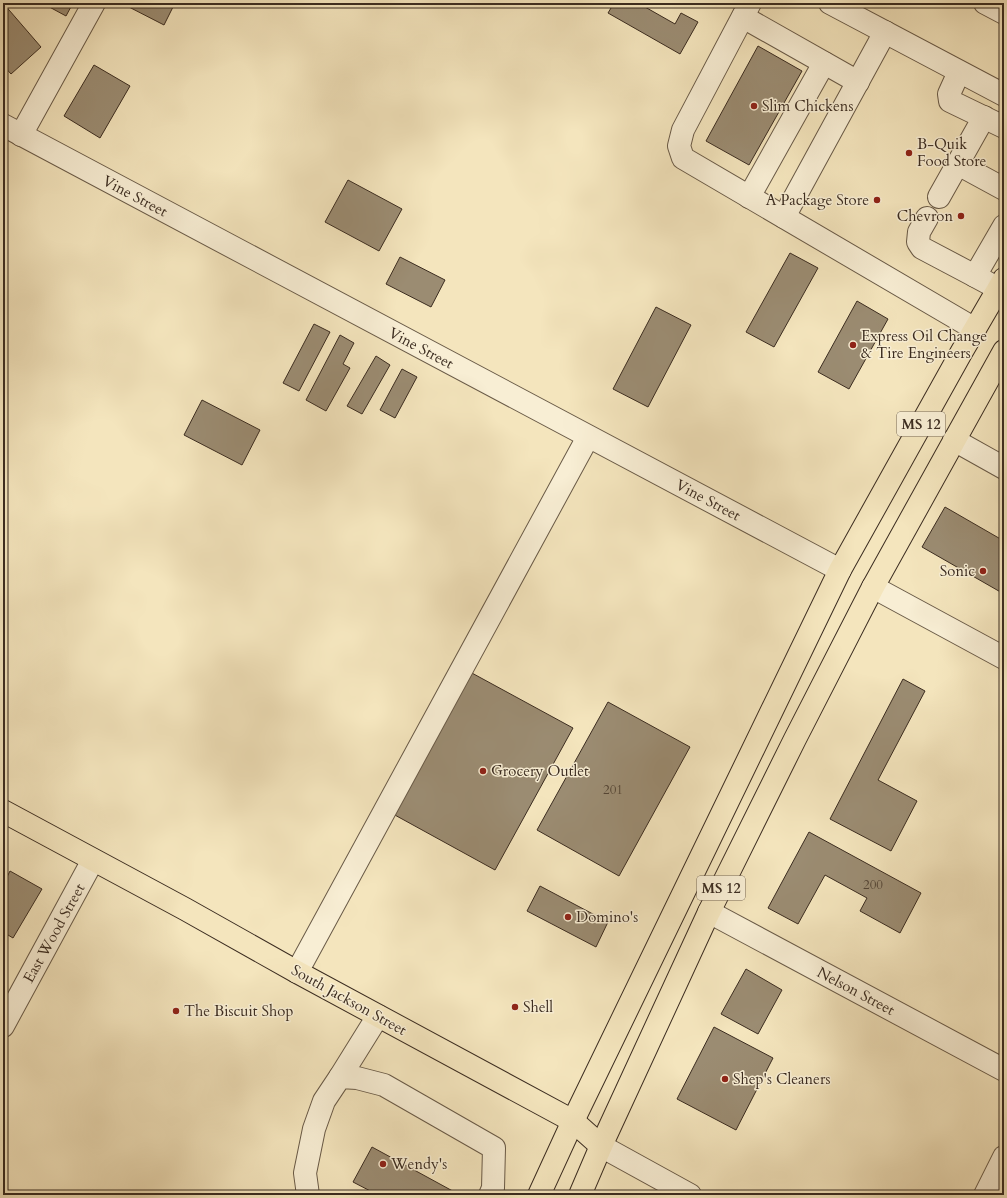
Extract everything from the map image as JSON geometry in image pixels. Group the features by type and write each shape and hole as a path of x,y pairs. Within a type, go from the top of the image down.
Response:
{"main road":[{"name":"MS 12","path":"540,1195 573,1122 840,570 1001,284"},
{"name":"MS 12","path":"580,1195 601,1146 709,912 795,739 873,587 954,440 1002,362"},
{"name":"South Jackson Street","path":"3,811 186,909 297,972 573,1122 601,1146"}],"street":[{"path":"12,130 94,3"},
{"path":"985,3 1004,13"},
{"path":"839,5 885,32 1004,95"},
{"path":"858,82 824,63 747,10 683,130 679,146 683,158 975,329"},
{"path":"784,217 885,32"},
{"path":"749,197 824,63"},
{"path":"939,197 958,164 998,122 950,101 949,94 959,72"},
{"name":"Vine Street","path":"12,130 840,570"},
{"path":"958,164 1004,189"},
{"path":"927,218 919,232 918,242 922,248 975,276 1001,284"},
{"path":"975,276 1004,226"},
{"path":"297,972 588,437"},
{"path":"954,440 1004,468"},
{"path":"873,587 1004,658"},
{"name":"East Wood Street","path":"3,1026 93,860"},
{"name":"Nelson Street","path":"709,912 1004,1070"},
{"path":"308,1195 305,1173 314,1129 324,1101 378,1016"},
{"path":"340,1076 357,1078 384,1085 494,1148 496,1193"},
{"name":"South Jackson Street","path":"601,1146 690,1195"},
{"path":"986,1195 1004,1157"}],"building":[{"path":"3,3 41,47 11,74 3,65"},
{"path":"42,3 73,3 66,16"},
{"path":"128,3 175,3 164,25 127,6"},
{"path":"614,3 638,3 675,24 681,13 698,22 680,54 608,13"},
{"name":"Slim Chickens","path":"758,46 802,71 749,165 706,141"},
{"path":"94,65 130,86 100,138 64,116"},
{"path":"348,180 402,209 379,251 325,222"},
{"path":"790,253 818,268 774,347 746,332"},
{"path":"400,257 445,280 431,307 386,284"},
{"name":"Express Oil Change & Tire Engineers","path":"857,301 888,319 849,389 818,372"},
{"path":"656,307 691,325 648,407 613,389"},
{"path":"314,324 330,332 299,391 283,383"},
{"path":"340,335 354,343 343,364 350,368 326,411 306,400"},
{"path":"376,356 390,365 362,414 347,406"},
{"path":"402,369 417,377 395,418 380,410"},
{"path":"202,400 260,430 242,465 184,435"},
{"name":"Sonic","path":"945,507 1004,541 1004,594 922,547"},
{"name":"Grocery Outlet","path":"470,672 573,728 495,870 393,814"},
{"path":"903,679 925,691 878,780 917,801 891,851 830,819"},
{"path":"608,702 690,747 619,876 537,830"},
{"path":"809,832 921,893 900,933 860,911 867,898 825,875 798,924 768,908"},
{"path":"10,871 42,889 13,938 3,932 3,875 7,877"},
{"name":"Domino's","path":"540,886 608,922 596,947 527,911"},
{"path":"746,969 782,990 758,1034 721,1014"},
{"name":"Shep's Cleaners","path":"714,1027 773,1058 736,1130 677,1099"},
{"name":"Wendy's","path":"372,1147 460,1195 378,1195 353,1182"}],"place":[{"name":"Slim Chickens","path":"754,106"},
{"name":"B-Quik Food Store","path":"909,153"},
{"name":"A Package Store","path":"877,200"},
{"name":"Chevron","path":"961,216"},
{"name":"Express Oil Change & Tire Engineers","path":"853,345"},
{"name":"Sonic","path":"983,571"},
{"name":"Grocery Outlet","path":"483,771"},
{"name":"Domino's","path":"568,917"},
{"name":"Shell","path":"515,1007"},
{"name":"The Biscuit Shop","path":"176,1011"},
{"name":"Shep's Cleaners","path":"725,1079"},
{"name":"Wendy's","path":"383,1164"}]}
